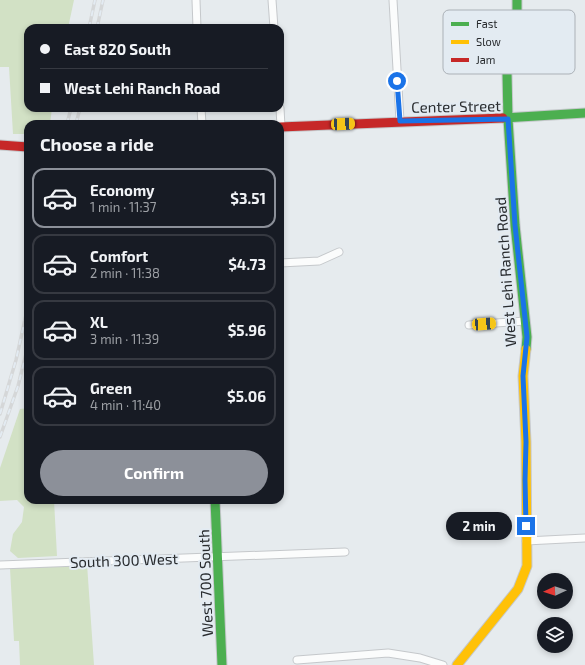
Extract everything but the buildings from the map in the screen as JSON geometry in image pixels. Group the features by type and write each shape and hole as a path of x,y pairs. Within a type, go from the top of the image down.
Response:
{"street":[{"path":"196,0 197,24"},
{"path":"272,0 274,24"},
{"path":"393,0 400,121"},
{"name":"West Lehi Ranch Road","path":"457,665 518,589 527,566 525,480 526,442 523,376 527,337 515,225 508,119 507,74"},
{"name":"Center Street","path":"284,127 400,121 508,119 585,113"},
{"path":"3,145 24,142"},
{"path":"3,145 24,147"},
{"path":"284,263 319,261 339,252"},
{"path":"469,325 525,321"},
{"name":"West 700 South","path":"215,504 222,665"},
{"path":"526,541 585,538"},
{"name":"South 300 West","path":"0,565 345,552"},
{"path":"297,660 388,653 420,658 443,665"}],"green space":[{"path":"0,0 74,0 69,24 24,24 24,112 52,112 50,120 24,120 24,134 13,134 9,67 0,67"},
{"path":"24,408 24,504 54,504 57,556 18,558 10,551 13,534 22,522 24,507 17,500 0,501 0,468 20,409"},
{"path":"87,564 94,665 20,665 19,641 14,641 10,568"}],"railway":[{"path":"90,24 95,0"},
{"path":"98,24 103,0"},
{"path":"68,120 70,112"},
{"path":"77,120 79,112"},
{"path":"0,414 16,360 24,324"},
{"path":"0,437 18,386 24,362"}],"traffic: fast":[{"path":"517,0 517,10"},
{"path":"507,74 508,119 515,225 527,337 526,349"},
{"path":"503,118 585,113"},
{"path":"215,504 222,665"}],"traffic: slow":[{"path":"457,665 518,589 527,566 526,442 523,376 526,349"}],"traffic: jam":[{"path":"284,127 503,118"},
{"path":"0,145 24,147"}],"route":[{"path":"397,81 400,121 508,119 515,225 527,337 523,376 526,442 526,526"}]}
